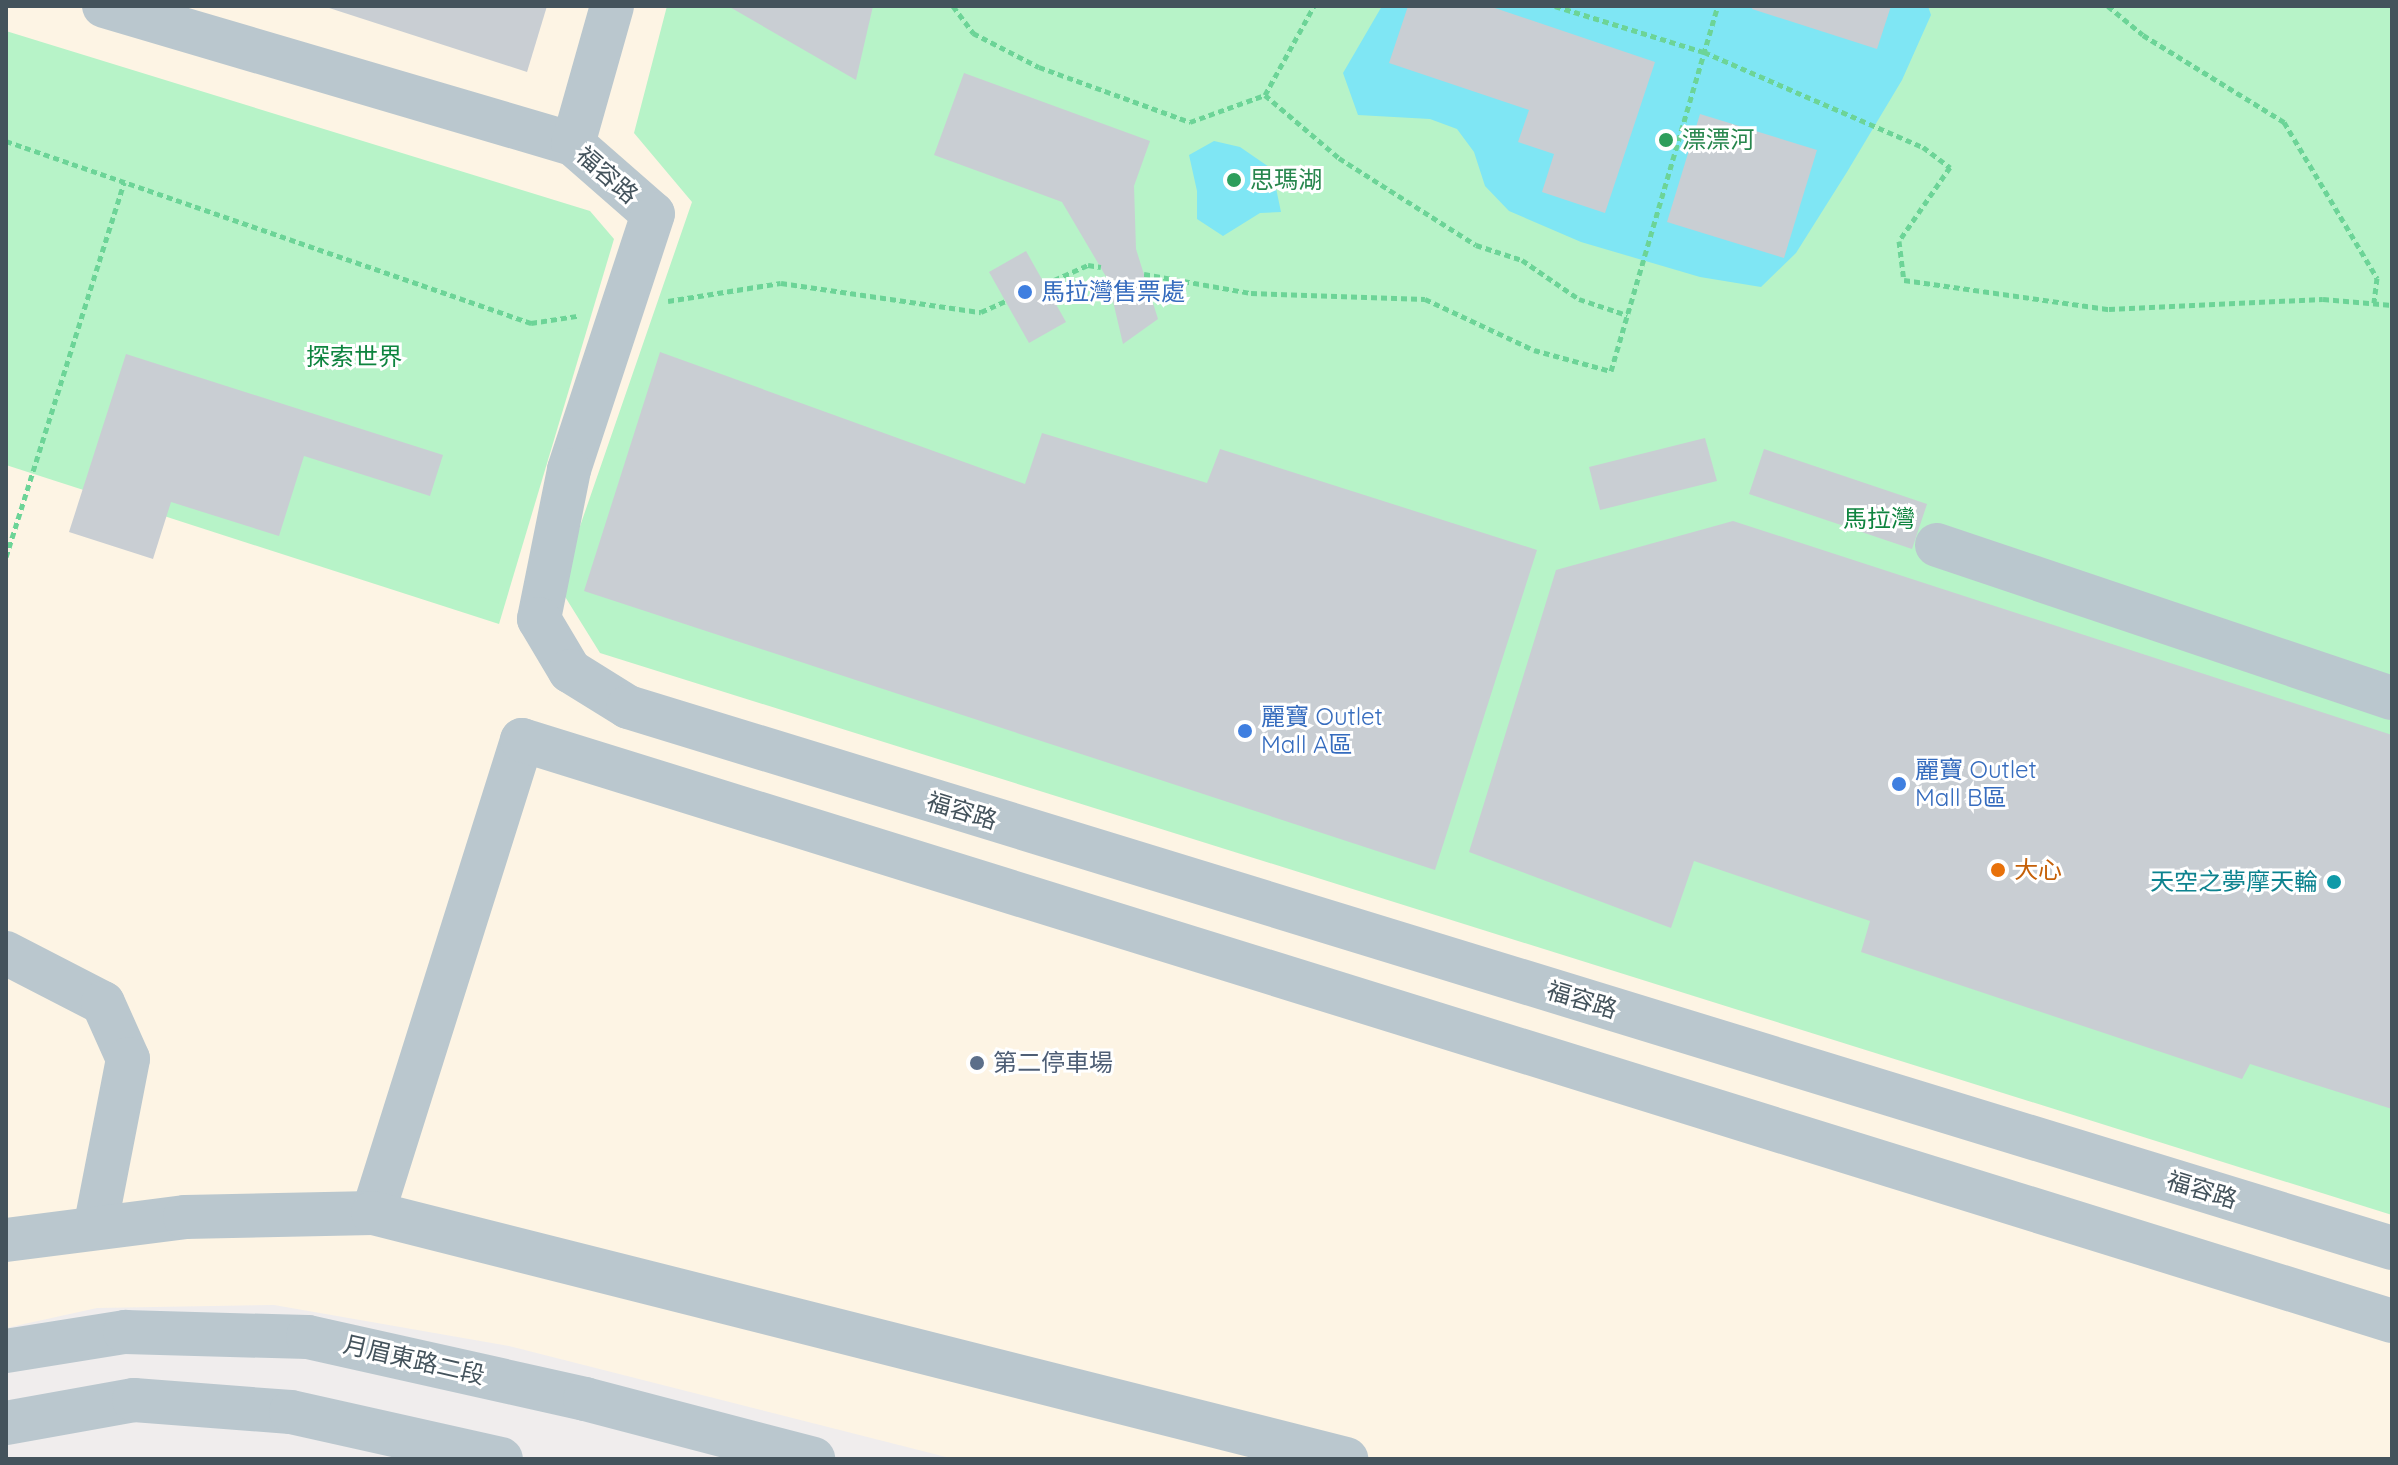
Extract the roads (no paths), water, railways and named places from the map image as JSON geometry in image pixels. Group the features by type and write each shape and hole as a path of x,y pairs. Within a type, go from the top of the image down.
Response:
{"street":[{"name":"福容路","path":"104,6 573,144 653,214 569,470 539,619 570,671 628,707 2392,1248"},
{"path":"573,144 612,6"},
{"path":"1937,545 2392,698"},
{"path":"373,1213 522,740 2392,1321"},
{"path":"6,953 103,1003 128,1059 95,1228"},
{"path":"6,1240 185,1217 373,1213 1346,1459"},
{"name":"月眉東路二段","path":"6,1351 125,1332 308,1337 585,1399 813,1459"},
{"path":"6,1423 134,1400 291,1412 501,1459"}],"water":[{"name":"漂漂河","path":"1382,6 1928,6 1931,15 1902,80 1847,172 1796,253 1761,287 1700,277 1581,242 1509,211 1485,186 1474,152 1457,129 1430,119 1358,115 1343,73"},
{"name":"思瑪湖","path":"1214,141 1240,147 1272,169 1281,212 1260,213 1223,236 1197,219 1197,191 1189,155"}],"place":[{"name":"漂漂河","path":"1666,140"},
{"name":"思瑪湖","path":"1234,180"},
{"name":"馬拉灣售票處","path":"1025,292"},
{"name":"麗寶 Outlet Mall A區","path":"1245,731"},
{"name":"麗寶 Outlet Mall B區","path":"1899,784"},
{"name":"大心","path":"1998,870"},
{"name":"天空之夢摩天輪","path":"2334,882"},
{"name":"第二停車場","path":"977,1063"}],"park label":[{"name":"探索世界","path":"354,357"},
{"name":"馬拉灣","path":"1879,519"}]}
